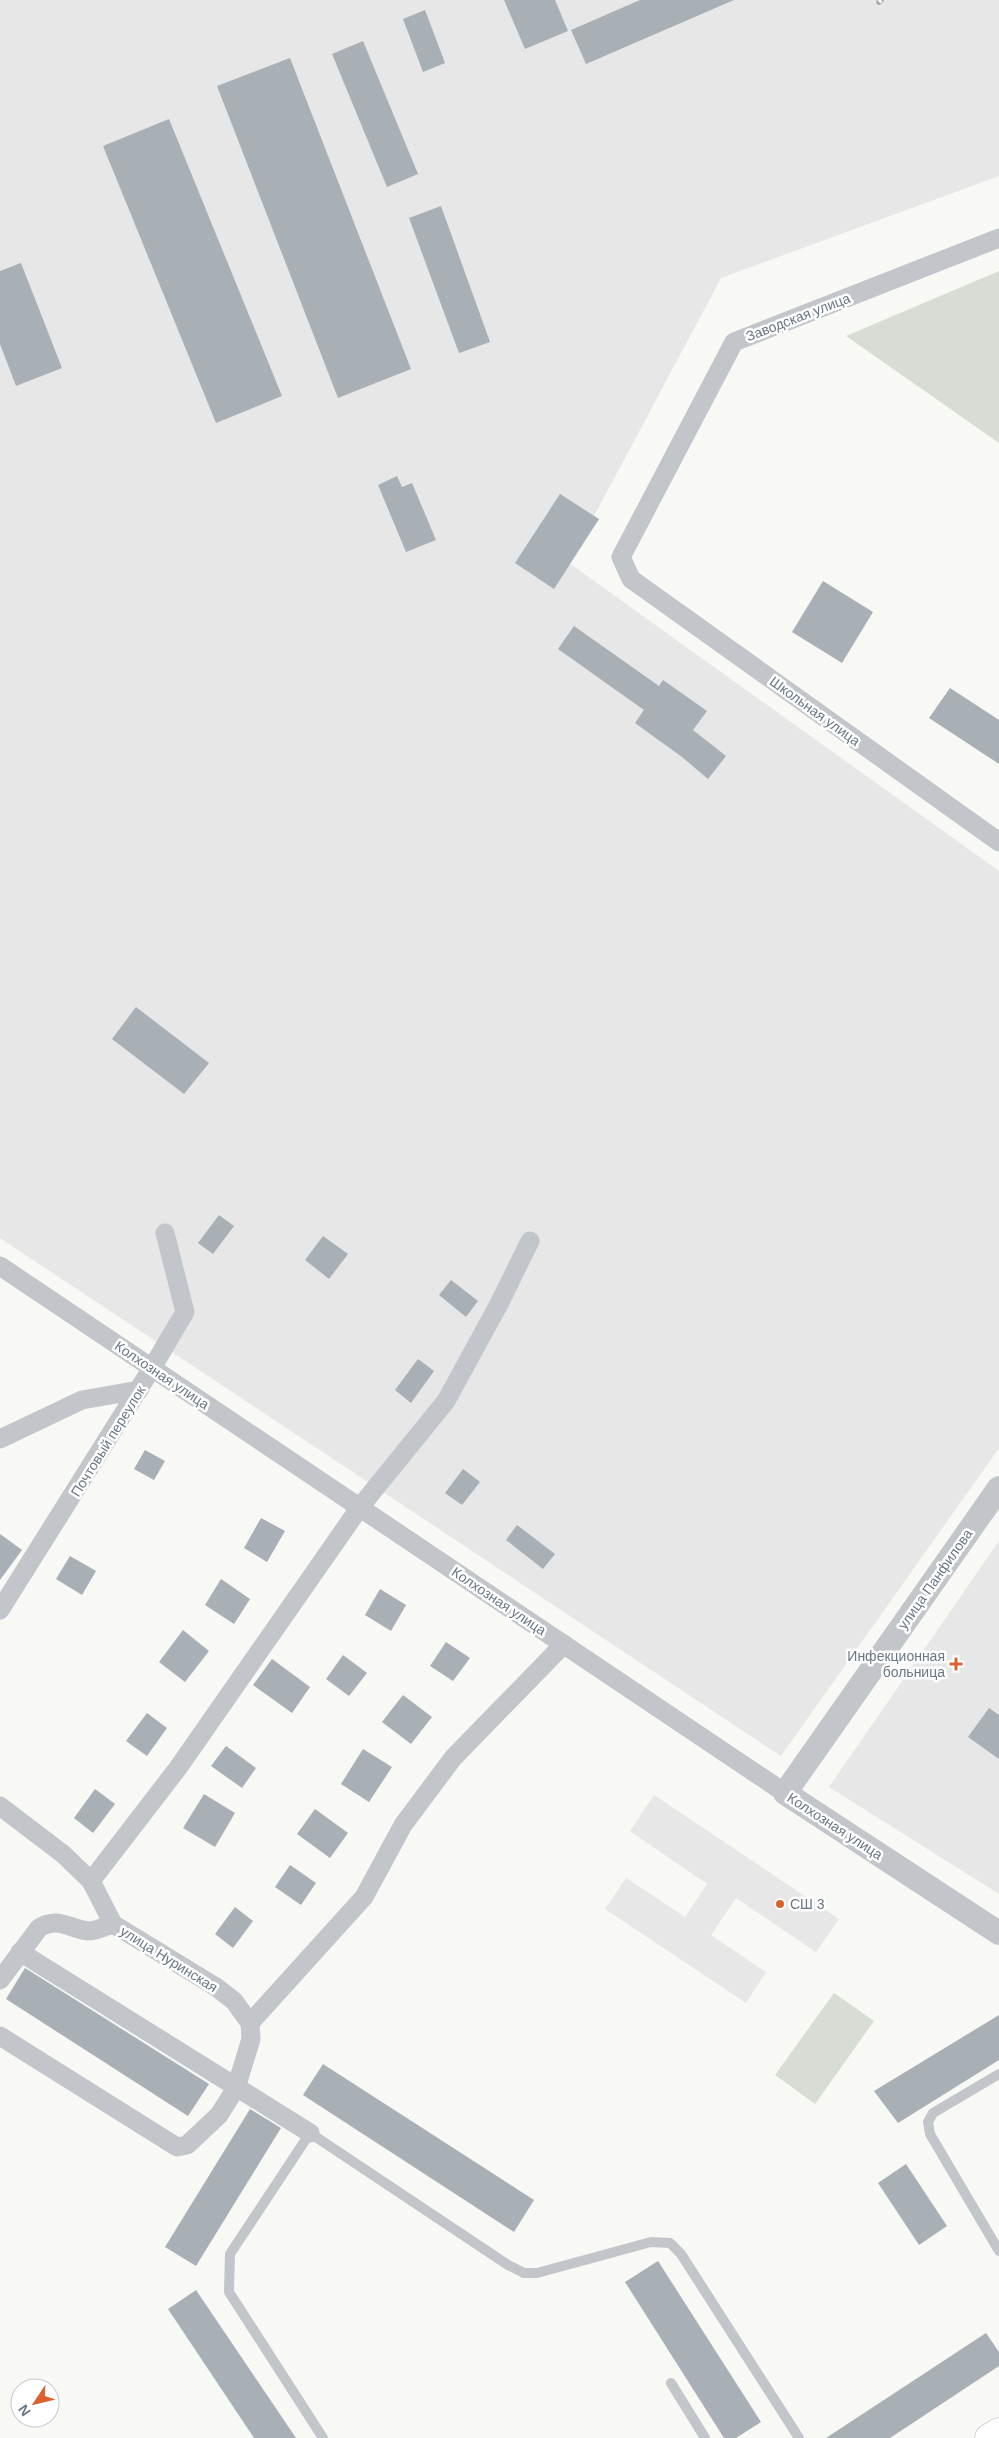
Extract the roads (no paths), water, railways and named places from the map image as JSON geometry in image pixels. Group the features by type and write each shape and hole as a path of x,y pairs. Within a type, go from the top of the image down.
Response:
{"main road":[{"path":"989,2438 999,2432"}],"street":[{"name":"Заводская улица","path":"631,579 621,557 734,342 999,238"},
{"name":"Школьная улица","path":"631,579 999,842"},
{"name":"Почтовый переулок","path":"0,1610 139,1390 184,1312 165,1233"},
{"path":"91,1881 178,1768 360,1507 446,1401 499,1304 530,1241"},
{"name":"Колхозная улица","path":"2,1272 152,1368 785,1793 999,1932"},
{"path":"0,1439 82,1400 139,1390"},
{"name":"улица Панфилова","path":"785,1793 999,1488"},
{"path":"0,2036 177,2147 187,2145 219,2115 236,2088 251,2040 250,2023 364,1897 403,1825 453,1758 564,1644"},
{"name":"улица Нуринская","path":"0,1806 63,1854 91,1881 112,1924 216,1987 234,2001 250,2023"},
{"path":"0,1980 38,1928 46,1924 55,1922 92,1931 112,1924"},
{"path":"20,1952 310,2133"}],"lane":[{"path":"999,2074 934,2113 928,2122 930,2134 999,2251"},
{"path":"324,2438 229,2292 230,2254 310,2133 508,2265 524,2273 537,2273 651,2242 670,2244 681,2254 799,2438"},
{"path":"671,2384 705,2438"}],"place":[{"name":"Инфекционная больница","path":"956,1664"},
{"name":"СШ 3","path":"780,1904"}]}
